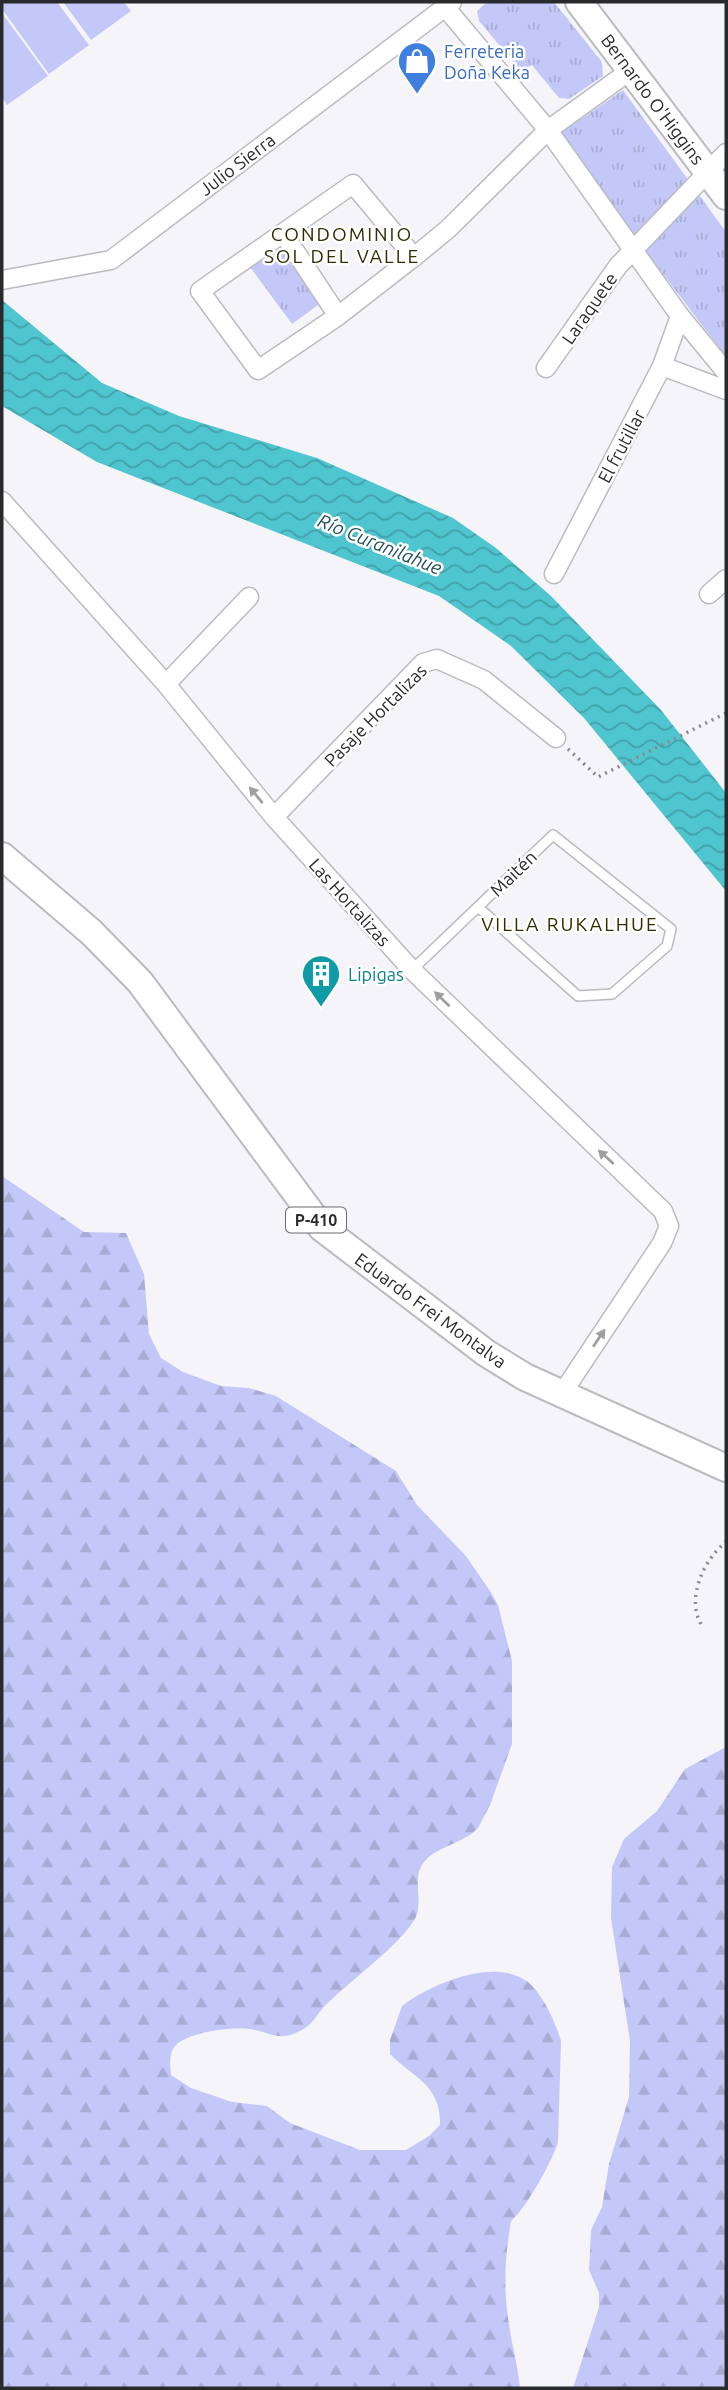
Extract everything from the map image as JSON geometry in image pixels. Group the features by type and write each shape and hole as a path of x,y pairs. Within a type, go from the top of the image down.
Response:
{"main road":[{"name":"Bernardo O'Higgins","path":"579,2 726,196"},
{"name":"Eduardo Frei Montalva","path":"2,856 91,932 139,982 322,1228 486,1353 561,1395 726,1468"}],"street":[{"path":"448,4 548,130 616,222 632,250 680,316 726,372"},
{"name":"Julio Sierra","path":"2,280 111,260 448,4"},
{"path":"414,257 353,184 200,291 258,370 338,316 414,257 448,229 548,130 631,70"},
{"name":"Laraquete","path":"546,368 632,250 726,153"},
{"path":"283,233 338,316"},
{"name":"El frutillar","path":"554,574 662,366 680,316"},
{"path":"662,366 726,390"},
{"name":"Las Hortalizas","path":"2,500 166,684 274,817 412,970 657,1203 667,1218 668,1226 663,1243 561,1395"},
{"path":"709,594 726,579"},
{"path":"166,684 249,597"},
{"name":"Pasaje Hortalizas","path":"274,817 423,663 437,659 484,680 556,738"}],"lane":[{"name":"Maitén","path":"412,970 553,835 671,929 667,946 611,995 578,996 478,907"}],"path":[{"path":"556,738 598,777 700,729 726,713"},
{"path":"701,1624 694,1602 699,1581 717,1549 726,1542"}],"green space":[{"path":"2,2 57,2 89,45 49,74 2,9"},
{"path":"63,2 124,2 131,11 91,40"},
{"path":"487,2 554,2 602,62 603,76 569,99 559,98 532,65 521,71 479,21 477,11"},
{"path":"2,13 48,76 7,105 2,97"},
{"path":"623,90 726,232 726,357 558,135"},
{"path":"284,243 325,300 292,324 250,267"},
{"path":"2,1176 84,1232 126,1233 144,1274 149,1334 161,1358 183,1372 221,1386 249,1388 276,1396 396,1471 417,1505 466,1556 498,1605 512,1661 512,1744 490,1805 478,1828 465,1838 436,1852 420,1868 417,1914 412,1924 305,2028 282,2036 241,2029 220,2030 186,2038 173,2049 170,2065 171,2075 191,2088 232,2102 267,2106 290,2123 360,2150 406,2150 429,2136 440,2125 439,2111 431,2092 390,2054 390,2040 402,2006 444,1983 479,1973 511,1974 531,1985 547,2008 561,2041 558,2142 538,2184 524,2207 511,2221 507,2247 506,2298 520,2388 2,2388"},
{"path":"726,1747 726,2388 573,2388 599,2307 599,2293 589,2270 591,2230 602,2207 609,2164 629,2097 630,2041 611,1918 612,1867 624,1839 657,1811 685,1769"}],"water":[{"name":"Río Curanilahue","path":"2,300 102,383 179,416 317,458 453,518 496,548 551,596 661,710 726,793 726,891 584,718 511,646 439,596 97,462 2,406"}],"place":[{"name":"Ferreteria Doña Keka","path":"417,95"},
{"name":"Lipigas","path":"321,1008"}],"district":[{"name":"CONDOMINIO SOL DEL VALLE","path":"342,245"},
{"name":"VILLA RUKALHUE","path":"570,924"}]}
